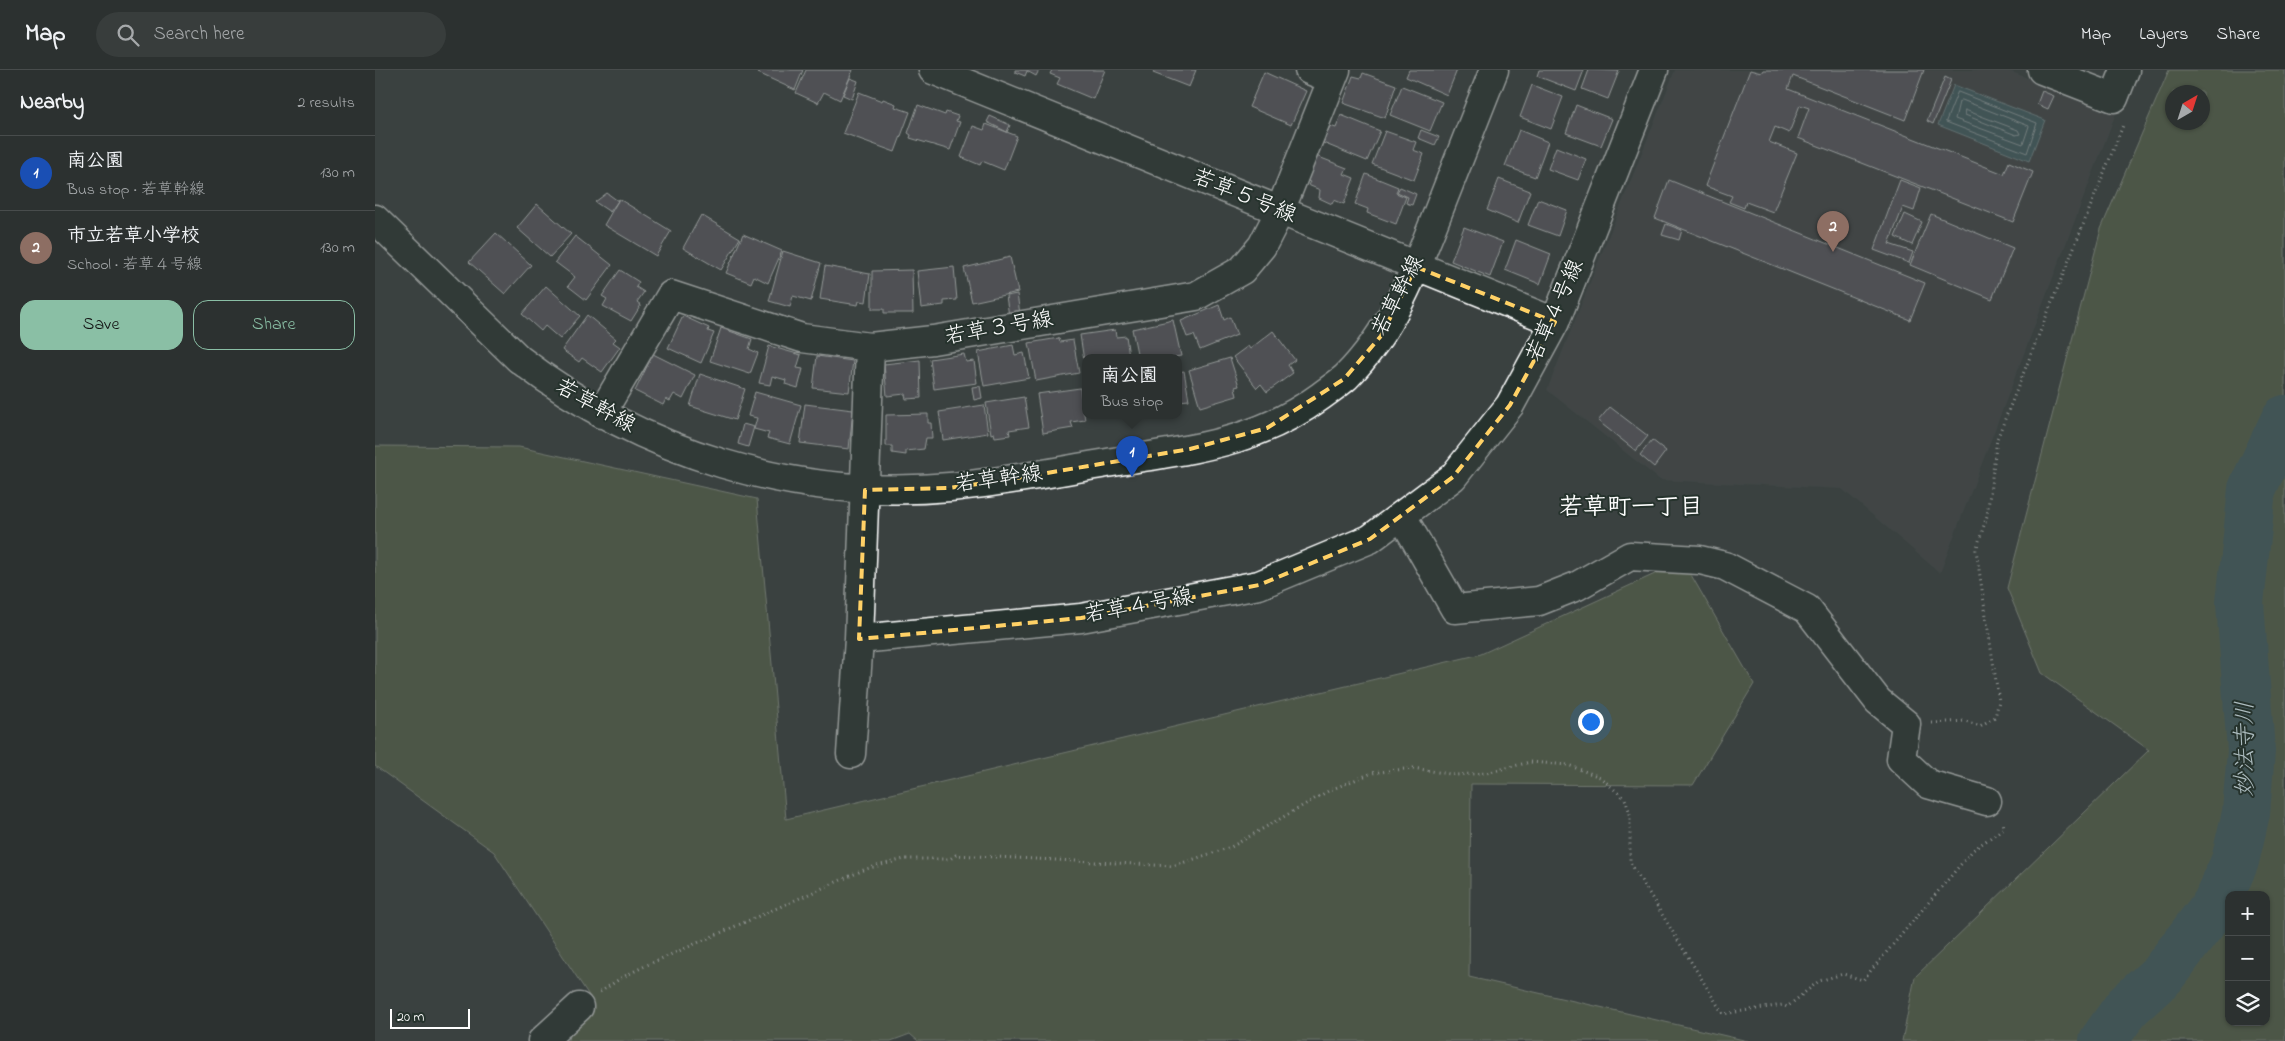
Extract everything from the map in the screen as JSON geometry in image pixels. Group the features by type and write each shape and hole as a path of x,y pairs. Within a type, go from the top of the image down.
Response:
{"street":[{"name":"若草５号線","path":"933,70 1555,322"},
{"name":"若草幹線","path":"375,219 519,360 542,377 601,414 652,438 715,463 791,481 865,490 948,488 1191,449 1228,441 1267,428 1304,408 1345,378 1381,336 1416,267 1494,70"},
{"name":"若草４号線","path":"859,639 1081,618 1259,585 1370,539 1453,477 1510,405 1555,322 1653,70"},
{"path":"2042,70 2114,98 2125,70"},
{"name":"若草３号線","path":"601,414 671,295 802,338 870,346 933,340 1196,296 1242,270 1262,246 1280,212 1325,73"},
{"path":"851,754 859,639 870,346"},
{"path":"1402,516 1455,609 1539,601 1577,586 1630,556 1700,560 1725,566 1807,609 1878,701 1906,724 1901,759 1927,784 1987,801"},
{"path":"542,1041 579,1007"}],"path":[{"path":"1906,724 1965,721 1980,726 1995,717 1999,700 1976,550 1987,516 1997,439 2126,118"},
{"path":"579,1007 621,978 647,964 865,869 904,859 950,859 956,855 1173,866 1231,847 1330,790 1372,773 1413,768 1456,775 1486,773 1530,762 1568,765 1600,777 1625,799 1630,813 1630,862 1723,1014 1783,1005 1787,1007 1819,981 1843,974 1863,980 1973,850 2004,828 2001,813 1987,801"}],"highlighted area":[{"path":"1416,267 1555,322 1510,405 1453,477 1370,539 1259,585 1081,618 859,639 865,490 948,488 993,482 1190,449 1267,428 1344,379 1381,336"}],"shaded area":[{"path":"1675,70 2007,70 2116,113 1940,573 1842,489 1660,480 1547,390"}],"green space":[{"path":"2169,70 2285,70 2285,1041 1902,1041 1915,977 2149,750 2042,673 2007,588 2101,229"},
{"path":"375,446 519,447 757,499 786,819 1481,654 1683,561 1754,684 1693,785 1471,784 1469,977 1748,1041 918,1041 910,1034 891,1041 567,1041 592,1000 494,852 375,766"}],"water":[{"path":"1954,85 2045,120 2029,161 1938,125"}],"building":[{"path":"759,70 803,70 795,90 758,73"},
{"path":"806,70 853,70 840,100 824,92 818,103 796,93"},
{"path":"1015,70 1039,70 1036,76 1027,71 1025,76 1015,72"},
{"path":"1052,70 1105,70 1093,99 1057,84 1060,78 1050,74"},
{"path":"1155,70 1196,70 1189,87 1153,73"},
{"path":"1409,70 1457,70 1447,95 1406,77"},
{"path":"1539,70 1584,70 1576,91 1537,76"},
{"path":"1589,70 1619,71 1608,99 1582,89"},
{"path":"1750,70 1761,73 1763,70 1924,70 1905,120 1793,76 1788,89 2004,174 2009,162 2033,172 2013,222 1798,138 1809,108 1800,105 1789,133 1775,127 1769,142 1797,153 1773,212 1746,202 1744,208 1729,202 1732,196 1705,186"},
{"path":"1264,72 1306,91 1291,125 1249,107"},
{"path":"1363,73 1396,85 1385,118 1343,103 1353,76 1361,78"},
{"path":"1945,77 1951,80 1933,124 1927,121"},
{"path":"850,78 858,81 852,99 843,95"},
{"path":"1532,85 1563,97 1551,129 1520,117"},
{"path":"1402,86 1442,102 1430,131 1390,115"},
{"path":"2042,91 2054,96 2048,109 2037,104"},
{"path":"859,92 896,104 895,107 910,112 895,152 843,133"},
{"path":"918,105 945,115 946,112 958,116 956,121 960,122 950,150 910,138 911,135 908,133"},
{"path":"1576,105 1612,119 1601,146 1566,133"},
{"path":"1341,115 1380,131 1367,161 1323,143 1330,126 1336,128"},
{"path":"990,116 1010,125 1007,132 987,122"},
{"path":"986,124 1017,136 1004,170 982,161 980,165 961,157 973,126 984,130"},
{"path":"1421,130 1439,137 1435,145 1418,138"},
{"path":"1519,130 1548,142 1535,177 1505,166"},
{"path":"1385,131 1416,142 1413,150 1424,154 1414,180 1372,164"},
{"path":"1556,147 1586,159 1578,180 1548,169"},
{"path":"1316,156 1347,168 1344,174 1354,178 1344,204 1334,200 1332,204 1319,198 1320,190 1308,185 1310,182 1306,180"},
{"path":"1366,174 1398,187 1396,193 1406,197 1396,224 1367,213 1368,209 1355,204"},
{"path":"1499,179 1530,191 1518,223 1487,210"},
{"path":"1669,180 1925,283 1910,320 1655,218"},
{"path":"1900,180 1921,188 1914,211 1903,207 1889,244 1913,252 1909,263 1874,250"},
{"path":"1400,187 1416,194 1412,205 1406,203 1408,197 1397,192"},
{"path":"607,193 618,201 610,212 595,202"},
{"path":"619,199 671,231 656,256 604,225"},
{"path":"1538,199 1567,210 1558,236 1528,225"},
{"path":"537,204 571,234 550,257 517,228"},
{"path":"1905,214 1922,222 1912,245 1895,237"},
{"path":"1931,214 2013,248 1992,299 1910,265"},
{"path":"701,215 740,238 721,270 683,248"},
{"path":"1666,224 1682,230 1679,240 1662,235"},
{"path":"1464,227 1503,242 1490,277 1451,261"},
{"path":"496,233 531,265 505,294 469,262"},
{"path":"743,234 782,251 768,283 754,276 751,283 726,273"},
{"path":"575,236 612,265 586,300 568,286 575,277 555,262"},
{"path":"1516,240 1551,254 1540,284 1505,270"},
{"path":"783,251 821,263 811,301 793,296 790,307 769,301"},
{"path":"1010,257 1018,292 972,302 964,268"},
{"path":"825,266 870,274 866,302 859,301 858,305 820,299"},
{"path":"954,267 957,300 944,301 944,305 921,308 917,271"},
{"path":"620,270 639,282 636,287 644,292 637,302 641,305 631,321 603,306 607,299 602,296"},
{"path":"912,270 913,313 884,313 884,309 872,309 872,271"},
{"path":"546,286 580,316 560,339 545,326 541,331 522,314"},
{"path":"1017,294 1020,314 1009,316 1006,296"},
{"path":"1219,305 1224,320 1230,317 1237,335 1200,350 1194,335 1187,337 1181,321"},
{"path":"587,315 616,339 613,342 620,347 602,372 582,358 579,362 562,350"},
{"path":"683,316 709,328 708,331 714,333 701,363 668,348"},
{"path":"1173,320 1181,354 1137,354 1132,329"},
{"path":"721,328 752,339 749,349 758,353 750,374 710,361"},
{"path":"1115,330 1116,337 1126,336 1129,354 1083,354 1080,335"},
{"path":"1273,331 1295,360 1288,365 1293,373 1267,392 1261,384 1257,388 1233,357 1248,346 1250,349"},
{"path":"1059,338 1060,342 1073,340 1079,373 1036,381 1029,343"},
{"path":"1013,345 1015,355 1024,353 1029,378 984,386 978,352"},
{"path":"769,346 801,355 797,368 803,369 798,388 785,384 786,380 772,376 770,385 759,383"},
{"path":"653,354 695,375 683,399 674,394 670,401 666,399 663,405 635,391"},
{"path":"964,354 966,362 974,361 977,383 934,389 930,359"},
{"path":"817,356 853,361 849,392 813,388"},
{"path":"1230,358 1239,386 1235,387 1237,396 1200,407 1189,370"},
{"path":"920,360 921,398 906,399 905,394 887,396 884,364"},
{"path":"1182,371 1184,371 1189,400 1182,401"},
{"path":"700,374 745,389 735,420 690,406"},
{"path":"980,386 982,398 974,400 972,387"},
{"path":"1080,388 1082,419 1085,420 1071,422 1073,428 1043,433 1037,394"},
{"path":"755,392 801,405 790,444 767,438 769,433 754,429 757,418 748,416"},
{"path":"1024,397 1029,427 1009,430 1010,435 995,437 994,433 991,434 986,403"},
{"path":"805,404 853,410 849,449 800,443"},
{"path":"984,405 988,433 943,440 939,412"},
{"path":"1610,407 1648,436 1636,451 1598,421"},
{"path":"928,414 932,438 926,438 924,449 906,451 906,455 892,453 892,446 886,446 886,415"},
{"path":"743,424 754,427 748,447 738,444"},
{"path":"1652,440 1666,451 1654,467 1640,455"}],"waterway":[{"name":"妙法寺川","path":"2103,1041 2127,1007 2162,975 2216,904 2235,861 2246,813 2251,751 2240,603 2252,489 2285,419"}],"place":[{"name":"市立若草小学校","path":"1833,252"},
{"name":"南公園","path":"1132,477"}],"district":[{"name":"若草町一丁目","path":"1631,508"}]}
